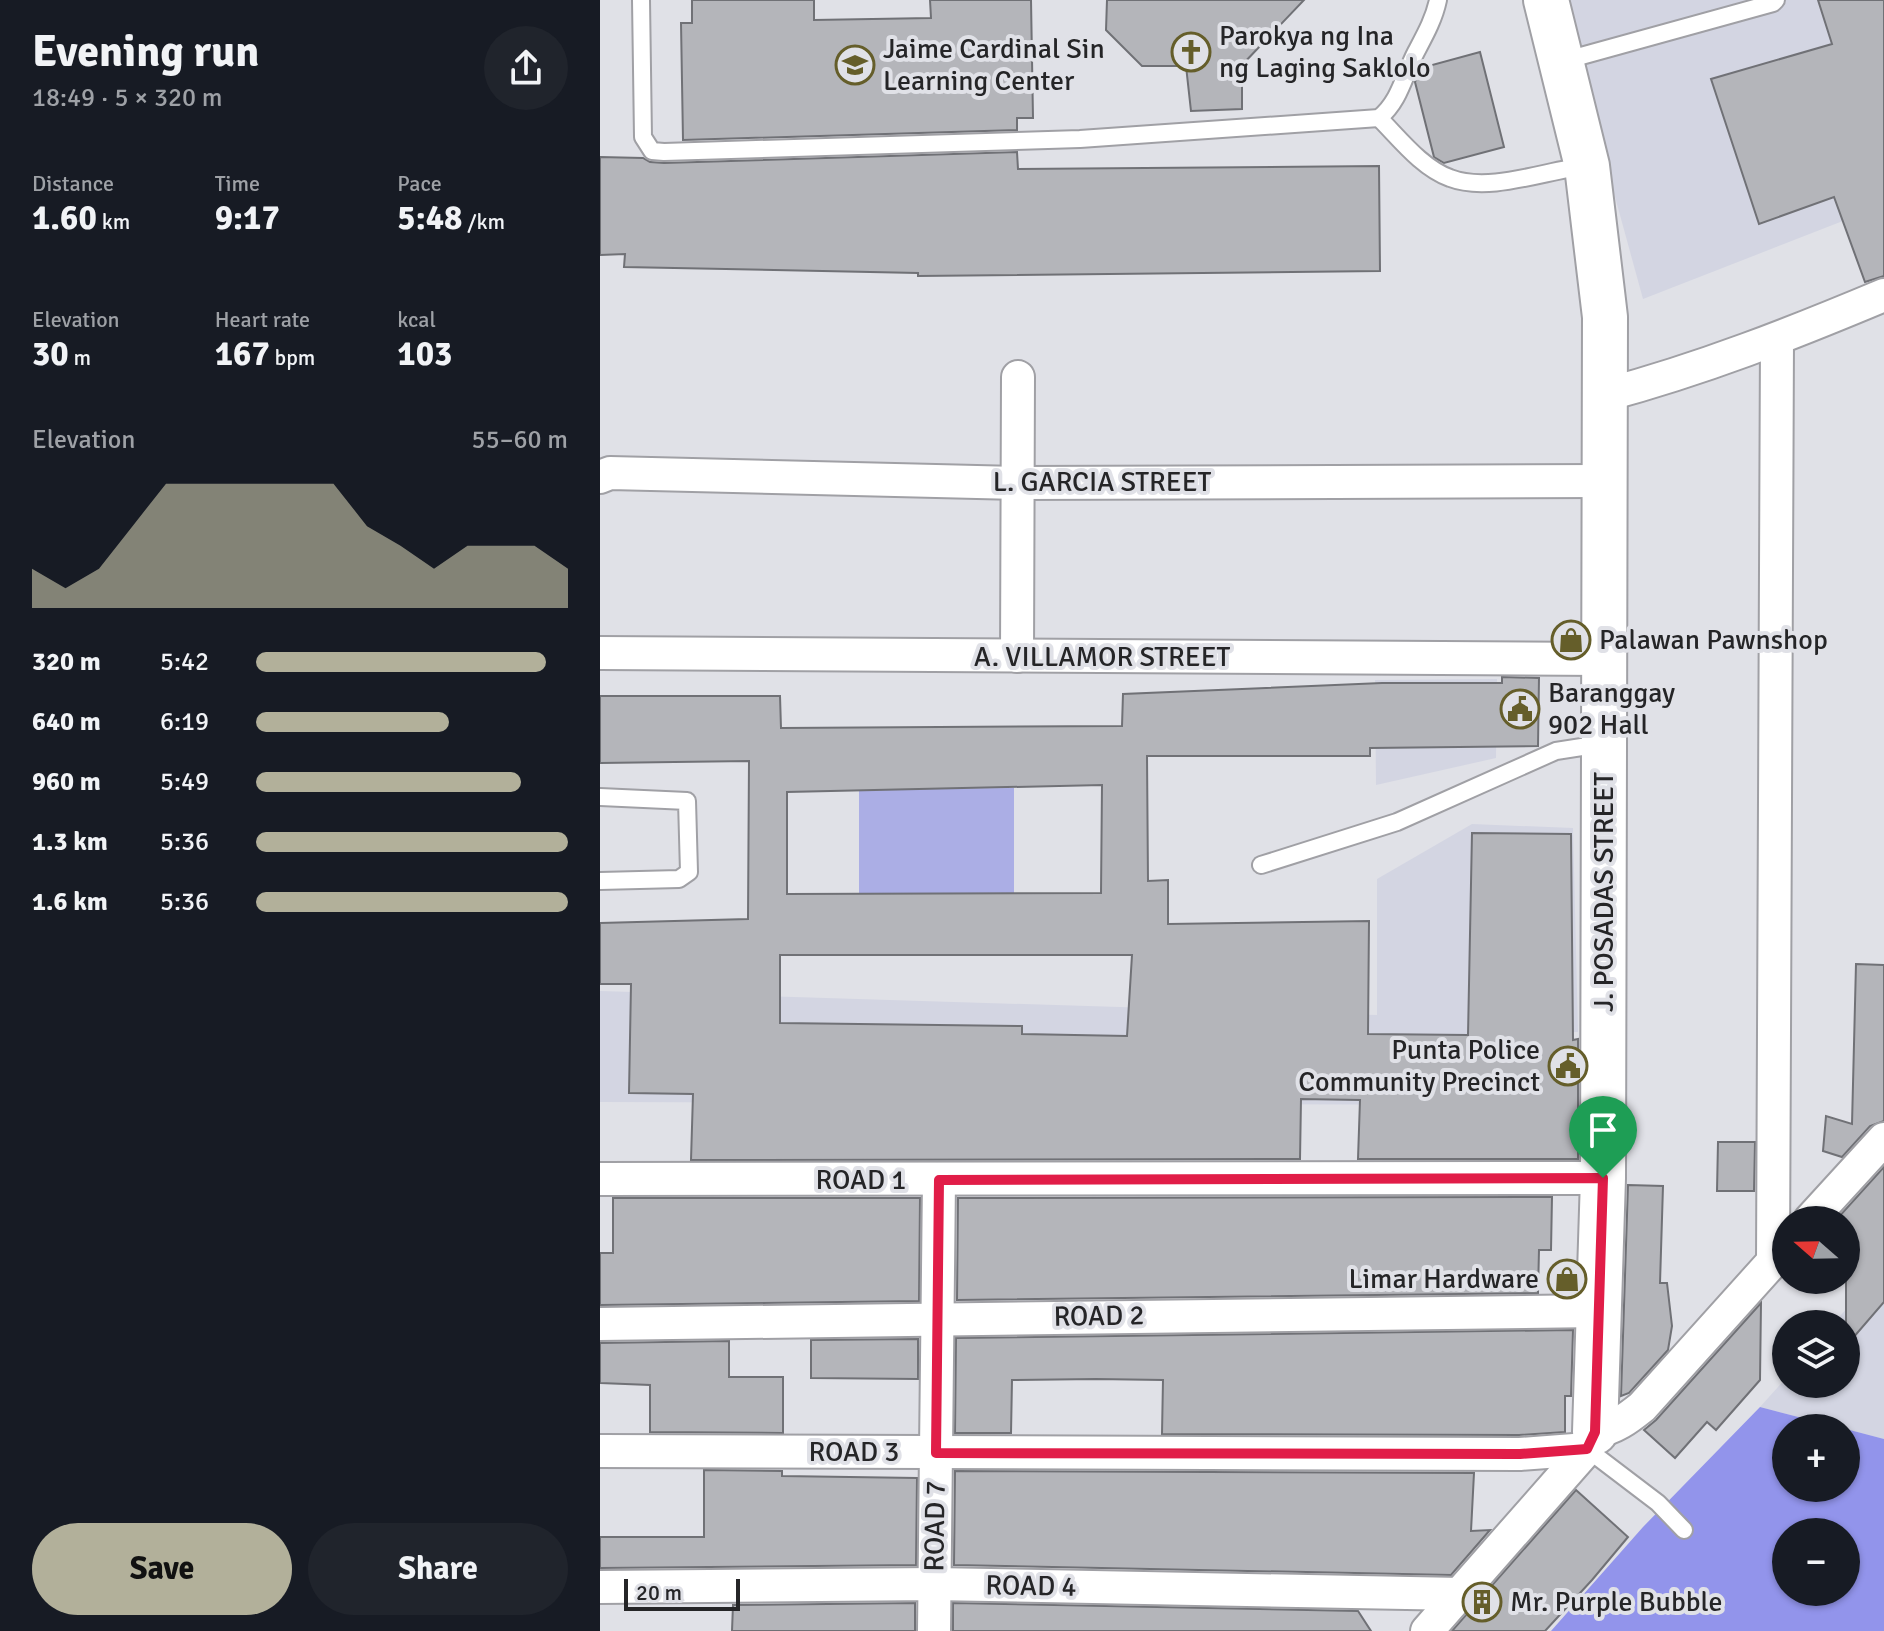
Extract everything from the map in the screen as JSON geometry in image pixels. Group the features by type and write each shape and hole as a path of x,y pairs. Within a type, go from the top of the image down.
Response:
{"street":[{"name":"J. POSADAS STREET","path":"1546,0 1587,166 1605,317 1603,1178 1591,1440"},
{"path":"1605,395 1657,381 1777,340 1884,295"},
{"path":"1777,340 1780,1206"},
{"path":"1017,656 1018,377"},
{"name":"L. GARCIA STREET","path":"600,477 610,473 1018,483 1604,481"},
{"name":"A. VILLAMOR STREET","path":"600,653 1604,659"},
{"path":"1823,1206 1884,1139"},
{"name":"ROAD 1","path":"600,1179 1603,1178"},
{"name":"ROAD 7","path":"934,1631 939,1180"},
{"path":"1427,1631 1591,1440 1625,1421 1642,1407 1772,1263"},
{"name":"ROAD 2","path":"600,1324 1599,1311"},
{"name":"ROAD 3","path":"600,1451 1520,1454 1591,1440"},
{"name":"ROAD 4","path":"600,1587 934,1584 1461,1594"}],"lane":[{"path":"641,0 643,137 652,151 1080,139 1379,118 1397,97 1426,35 1438,0"},
{"path":"1562,62 1776,0"},
{"path":"1379,118 1435,170 1451,179 1494,183 1551,170 1587,166"},
{"path":"1261,865 1397,822 1556,751 1605,744"},
{"path":"600,797 688,802 689,872 679,879 600,881"},
{"path":"1591,1440 1684,1530"}],"shaded area":[{"path":"1561,0 1884,0 1884,205 1643,299"},
{"path":"1497,679 1496,758 1376,785 1375,680"},
{"path":"1014,788 1014,893 859,895 859,789"},
{"path":"1472,824 1573,828 1578,1032 1542,1033 1540,1105 600,1102 600,991 1377,1015 1377,879"},
{"path":"1884,1266 1884,1439 1860,1433 1860,1414 1787,1414 1760,1407 1772,1394 1772,1398 1860,1398 1860,1310 1845,1310"},
{"path":"1760,1407 1787,1414 1772,1414 1772,1502 1860,1502 1860,1433 1884,1439 1884,1631 1551,1631 1643,1527"}],"building":[{"name":"Jaime Cardinal Sin Learning Center","path":"692,0 814,0 814,20 931,18 930,0 1031,0 1033,118 1017,118 1017,130 683,140 681,23 692,23"},
{"name":"Parokya ng Ina ng Laging Saklolo","path":"1107,0 1304,0 1242,65 1242,109 1191,111 1186,66 1142,66 1106,30"},
{"path":"1818,0 1884,0 1884,276 1865,282 1834,197 1759,224 1711,79 1832,44"},
{"path":"1480,52 1504,147 1444,163 1434,157 1415,82 1421,68"},
{"path":"1017,152 1018,169 1379,166 1380,271 918,276 918,273 624,267 625,254 600,255 600,157 643,158 664,163"},
{"path":"1502,677 1539,678 1538,746 1370,748 1370,756 1147,756 1148,881 1168,880 1168,924 1369,921 1368,1034 1468,1035 1472,833 1571,834 1573,1040 1578,1039 1578,1159 1358,1159 1360,1100 1301,1099 1300,1159 691,1160 693,1094 629,1093 631,984 600,984 600,923 748,919 749,761 600,763 600,696 780,696 781,728 1122,726 1123,694 1382,683 1502,683","holes":["1102,785 1101,893 787,894 787,792","780,955 1132,955 1127,1036 1022,1034 1022,1026 780,1023"]},
{"path":"1856,964 1884,965 1884,1121 1870,1126 1842,1157 1823,1151 1826,1116 1852,1124"},
{"path":"1718,1142 1755,1142 1754,1191 1717,1191"},
{"path":"1884,1167 1884,1302 1860,1330 1860,1310 1846,1310 1846,1294 1860,1294 1860,1206 1849,1206"},
{"path":"1628,1185 1663,1186 1660,1283 1667,1283 1672,1326 1668,1350 1629,1393 1621,1396"},
{"path":"1552,1197 1551,1250 1539,1250 1538,1293 957,1300 958,1198"},
{"path":"613,1198 920,1198 919,1301 600,1305 600,1253 613,1253"},
{"path":"1761,1303 1760,1380 1716,1430 1707,1422 1675,1458 1644,1430"},
{"path":"1573,1330 1571,1396 1565,1396 1565,1432 1519,1435 1162,1434 1163,1380 1096,1379 1012,1380 1011,1433 955,1433 956,1338"},
{"path":"918,1339 918,1379 811,1378 811,1340"},
{"path":"729,1341 729,1377 783,1377 783,1433 650,1432 650,1385 600,1383 600,1343"},
{"path":"704,1470 782,1471 782,1476 917,1478 916,1565 600,1568 600,1537 704,1537"},
{"path":"955,1471 1474,1473 1471,1531 1490,1530 1451,1575 954,1565"},
{"path":"1576,1490 1628,1537 1592,1580 1545,1631 1452,1631"},
{"path":"915,1603 915,1631 732,1631 733,1605"},
{"path":"953,1603 1358,1611 1371,1631 953,1631"}],"place":[{"name":"Parokya ng Ina ng Laging Saklolo","path":"1191,52"},
{"name":"Jaime Cardinal Sin Learning Center","path":"855,65"},
{"name":"Palawan Pawnshop","path":"1571,640"},
{"name":"Baranggay 902 Hall","path":"1520,709"},
{"name":"Punta Police Community Precinct","path":"1568,1066"},
{"name":"Limar Hardware","path":"1567,1279"},
{"name":"Mr. Purple Bubble","path":"1482,1602"}],"route":[{"path":"1603,1178 1595,1432 1587,1449 1520,1454 936,1453 939,1180 1603,1178"}]}
